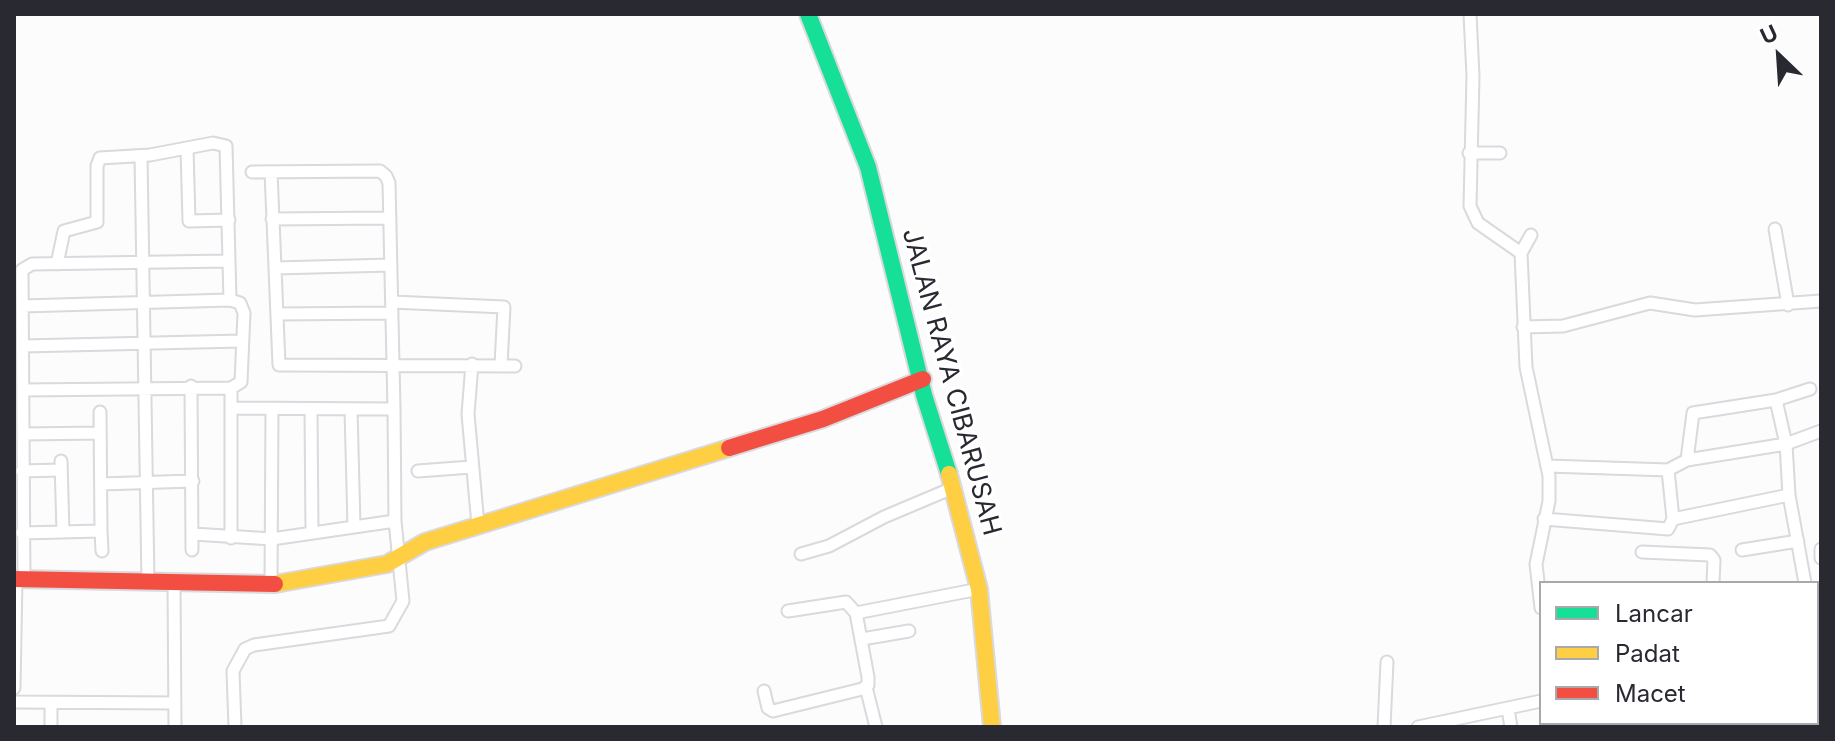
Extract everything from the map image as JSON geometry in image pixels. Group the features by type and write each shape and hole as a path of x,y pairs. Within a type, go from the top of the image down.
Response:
{"main road":[{"name":"JALAN RAYA CIBARUSAH","path":"810,14 868,167 924,387 955,487 979,589 993,727"},
{"path":"18,579 271,585 399,567 418,544 924,387"},
{"name":"JALAN RAYA CIBARUSAH","path":"933,418 958,486 983,587 993,727"}],"street":[{"path":"1470,14 1473,76 1469,153 1471,213 1478,223 1521,253"},
{"path":"57,264 64,231 97,222 99,159 106,155 141,156 213,143 226,146 230,300"},
{"path":"187,148 188,221 229,220"},
{"path":"1469,153 1500,153"},
{"path":"141,156 148,582"},
{"path":"235,727 233,671 245,649 254,645 389,626 403,601 395,521 395,363 389,183 380,171 252,172"},
{"path":"271,172 279,365 395,363 515,366"},
{"path":"272,219 390,218"},
{"path":"1775,229 1788,305"},
{"path":"1531,235 1521,253 1526,367 1550,487 1536,564 1539,590"},
{"path":"14,688 22,533 22,270 32,264 229,261"},
{"path":"275,268 391,265"},
{"path":"22,306 230,300 242,306 241,382 231,388 23,390"},
{"path":"1523,327 1563,326 1650,303 1695,310 1821,301"},
{"path":"277,314 392,307 504,307 501,365"},
{"path":"23,346 242,341"},
{"path":"472,364 468,414 478,525"},
{"path":"191,386 192,550"},
{"path":"231,388 231,538"},
{"path":"1687,460 1693,413 1776,400 1810,389"},
{"path":"1776,400 1786,444 1789,495 1805,581"},
{"path":"231,408 394,409"},
{"path":"271,585 272,409"},
{"path":"351,409 354,527"},
{"path":"311,410 312,532"},
{"path":"100,412 102,551"},
{"path":"1548,466 1668,470 1687,460 1786,444 1821,431"},
{"path":"23,434 100,433"},
{"path":"20,466 61,466 63,532"},
{"path":"418,471 471,467"},
{"path":"1544,519 1666,529 1672,526 1673,519 1668,470"},
{"path":"101,484 193,481"},
{"path":"801,554 829,546 884,517 955,487"},
{"path":"1673,519 1789,495"},
{"path":"193,534 272,539 395,521"},
{"path":"22,533 101,531"},
{"path":"1742,550 1798,541"},
{"path":"1821,549 1821,558"},
{"path":"1642,552 1710,555 1714,560 1713,581"},
{"path":"174,582 175,727"},
{"path":"856,613 979,589"},
{"path":"788,611 846,602 856,613 868,677 866,687 876,727"},
{"path":"862,639 909,631"},
{"path":"1384,727 1387,662"},
{"path":"764,691 768,708 773,711 866,687"},
{"path":"1419,727 1539,701"},
{"path":"14,702 175,703"},
{"path":"51,703 51,727"},
{"path":"1508,709 1511,727"}],"traffic: fast":[{"path":"808,14 868,167 924,395 949,474"}],"traffic: slow":[{"path":"275,584 387,564 425,542 729,448"},
{"path":"949,474 979,589 992,727"}],"traffic: jam":[{"path":"729,448 823,419 923,379"},
{"path":"14,579 275,584"}]}
